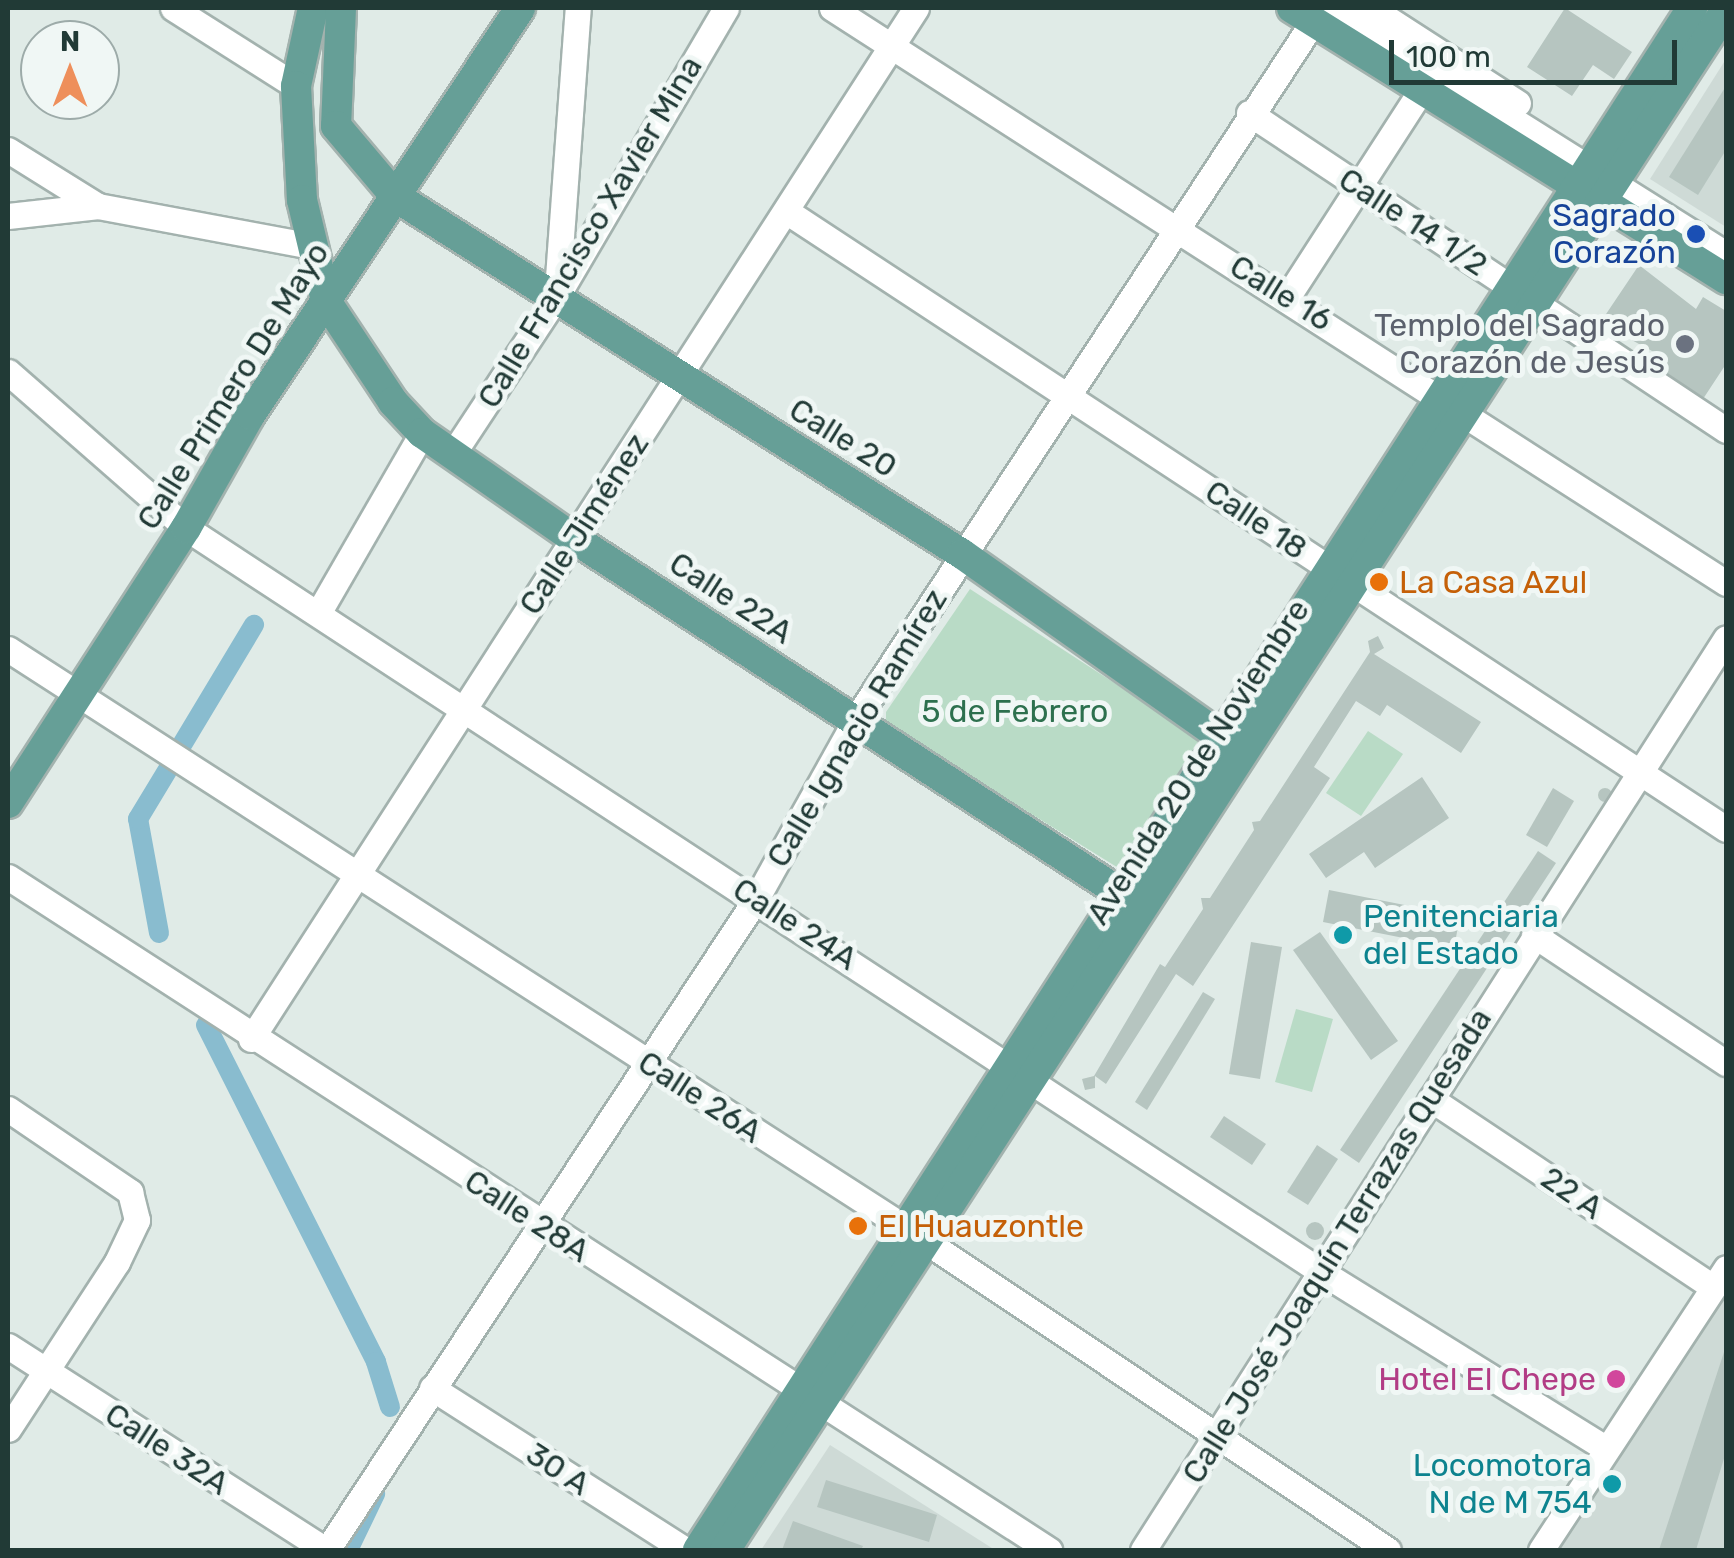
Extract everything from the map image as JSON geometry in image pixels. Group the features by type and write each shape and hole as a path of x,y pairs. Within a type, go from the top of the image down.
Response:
{"main road":[{"name":"Calle 22A","path":"313,8 296,86 302,200 326,301 368,368 422,434 573,538 1132,900"},
{"name":"Calle 20","path":"341,8 332,100 336,126 396,197 962,554 1244,752"},
{"name":"Calle Primero De Mayo","path":"8,803 186,528 326,301 520,8"},
{"name":"Avenida 20 de Noviembre","path":"1601,176 1692,8"},
{"name":"Avenida 20 de Noviembre","path":"1132,900 1244,752 1342,579 1601,176 1726,10"},
{"path":"1315,11 1422,89 1601,176 1726,279"},
{"name":"Avenida 20 de Noviembre","path":"698,1550 810,1397 1023,1072 1132,900 1219,735 1342,579"},
{"name":"Avenida 20 de Noviembre","path":"725,1550 810,1397"}],"street":[{"path":"173,8 296,86"},
{"path":"557,296 578,8"},
{"name":"Calle Francisco Xavier Mina","path":"452,455 557,296 726,8"},
{"name":"Calle 16","path":"832,8 889,49 1288,296 1726,584"},
{"name":"Calle Jiménez","path":"251,1039 465,713 573,538 916,8"},
{"path":"1371,8 1601,176 1726,235"},
{"path":"1315,11 1601,176 1726,254"},
{"name":"Calle Ignacio Ramírez","path":"326,1550 756,898 856,719 1178,229 1315,11"},
{"path":"1288,296 1422,89"},
{"name":"Calle 14 1/2","path":"1249,112 1726,430"},
{"path":"8,150 98,206"},
{"path":"8,216 98,206 312,246"},
{"name":"Calle 18","path":"786,211 1068,392 1342,579 1726,829"},
{"name":"Calle 24A","path":"8,372 186,528 320,610 465,713 1023,1072 1322,1273 1605,1448"},
{"path":"320,610 422,434"},
{"name":"Calle José Joaquín Terrazas Quesada","path":"1142,1550 1726,638"},
{"name":"Calle 26A","path":"8,649 917,1236 1218,1433 1388,1550"},
{"name":"Calle 28A","path":"8,877 251,1039 1049,1550"},
{"path":"1534,935 1726,1063"},
{"name":"22 A","path":"1431,1099 1720,1278"},
{"path":"8,1109 112,1176 135,1203 131,1240 8,1429"},
{"path":"1541,1550 1720,1278"},
{"name":"Calle 32A","path":"8,1346 326,1550"},
{"name":"30 A","path":"432,1388 685,1550"}],"shaded area":[{"path":"1726,59 1726,227 1650,179"},
{"path":"1726,1291 1726,1550 1557,1550"},
{"path":"830,1445 995,1550 761,1550"}],"green space":[{"name":"5 de Febrero","path":"970,589 1202,740 1120,869 886,724 886,712"},
{"path":"1368,731 1403,754 1361,816 1326,793"},
{"path":"1296,1009 1333,1019 1312,1092 1275,1082"}],"building":[{"path":"1565,8 1632,52 1614,79 1593,65 1572,96 1527,67"},
{"path":"1726,86 1726,150 1698,195 1669,177"},
{"name":"Templo del Sagrado Corazón de Jesús","path":"1639,265 1696,309 1703,297 1726,311 1726,364 1703,399 1658,369 1665,358 1600,323"},
{"path":"1378,636 1384,648 1374,654 1481,722 1461,753 1387,705 1380,716 1356,701 1314,767 1330,778 1193,986 1176,974 1106,1084 1095,1076 1095,1088 1085,1090 1082,1079 1094,1076 1160,964 1165,967 1203,909 1201,898 1210,898 1254,830 1252,822 1260,821 1370,652 1368,641"},
{"path":"1422,777 1449,818 1375,868 1364,852 1326,878 1309,854"},
{"path":"1553,788 1574,801 1547,847 1526,835"},
{"path":"1605,788 1612,795 1605,802 1598,795"},
{"path":"1538,851 1556,863 1359,1163 1340,1150"},
{"path":"1329,890 1460,916 1454,948 1323,922"},
{"path":"1320,932 1398,1041 1371,1060 1293,950"},
{"path":"1251,942 1282,947 1260,1079 1229,1074"},
{"path":"1203,992 1215,999 1147,1110 1135,1102"},
{"path":"1224,1116 1266,1144 1252,1165 1210,1137"},
{"path":"1317,1145 1338,1159 1308,1205 1287,1192"},
{"path":"1315,1222 1324,1231 1315,1240 1306,1231"},
{"path":"1726,1346 1726,1452 1696,1550 1659,1550"},
{"path":"826,1480 937,1515 929,1542 817,1507"},
{"path":"793,1521 863,1546 861,1550 782,1550"}],"waterway":[{"path":"183,743 254,625"},
{"path":"159,933 138,819 167,771"},
{"path":"206,1025 376,1362 390,1407"},
{"path":"350,1546 375,1494"}],"place":[{"name":"Sagrado Corazón","path":"1696,234"},
{"name":"Templo del Sagrado Corazón de Jesús","path":"1685,344"},
{"name":"La Casa Azul","path":"1379,582"},
{"name":"Penitenciaria del Estado","path":"1343,935"},
{"name":"El Huauzontle","path":"858,1226"},
{"name":"Hotel El Chepe","path":"1616,1379"},
{"name":"Locomotora N de M 754","path":"1612,1484"}]}
